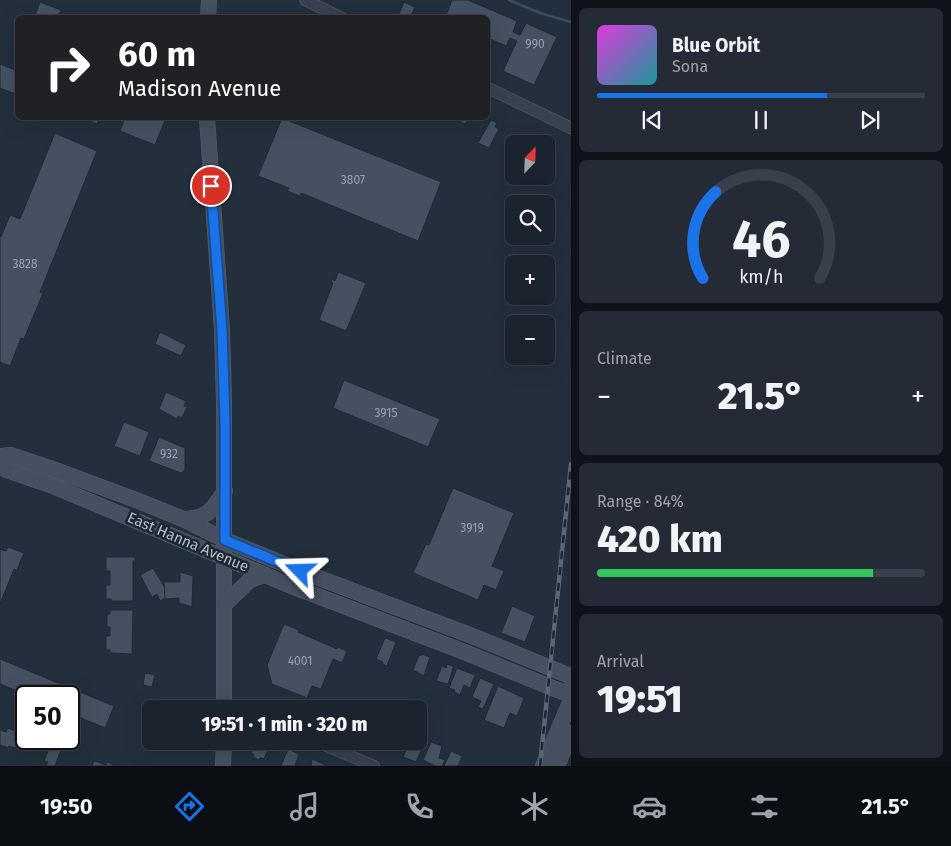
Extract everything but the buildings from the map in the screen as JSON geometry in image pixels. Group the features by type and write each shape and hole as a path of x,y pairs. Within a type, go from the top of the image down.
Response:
{"main road":[{"path":"208,15 209,0"},
{"path":"206,120 222,330 225,423 224,605 228,700"},
{"name":"East Hanna Avenue","path":"0,456 11,455 50,468 183,519 225,540 361,595 532,659 571,678"},
{"name":"East Hanna Avenue","path":"0,466 6,470 60,488 265,575 560,691 571,690"},
{"path":"183,519 199,518 207,514 225,490"},
{"path":"224,605 250,580 265,575"},
{"path":"543,766 571,700"},
{"path":"557,766 571,732"},
{"path":"223,766 224,750"}],"street":[{"path":"306,0 336,15"},
{"path":"490,89 571,128"},
{"path":"336,750 374,766"}],"waterway":[{"path":"509,0 540,13 571,22"}],"railway":[{"path":"540,766 571,464"}],"route":[{"path":"211,186 222,330 225,423 225,540 300,571"}]}
